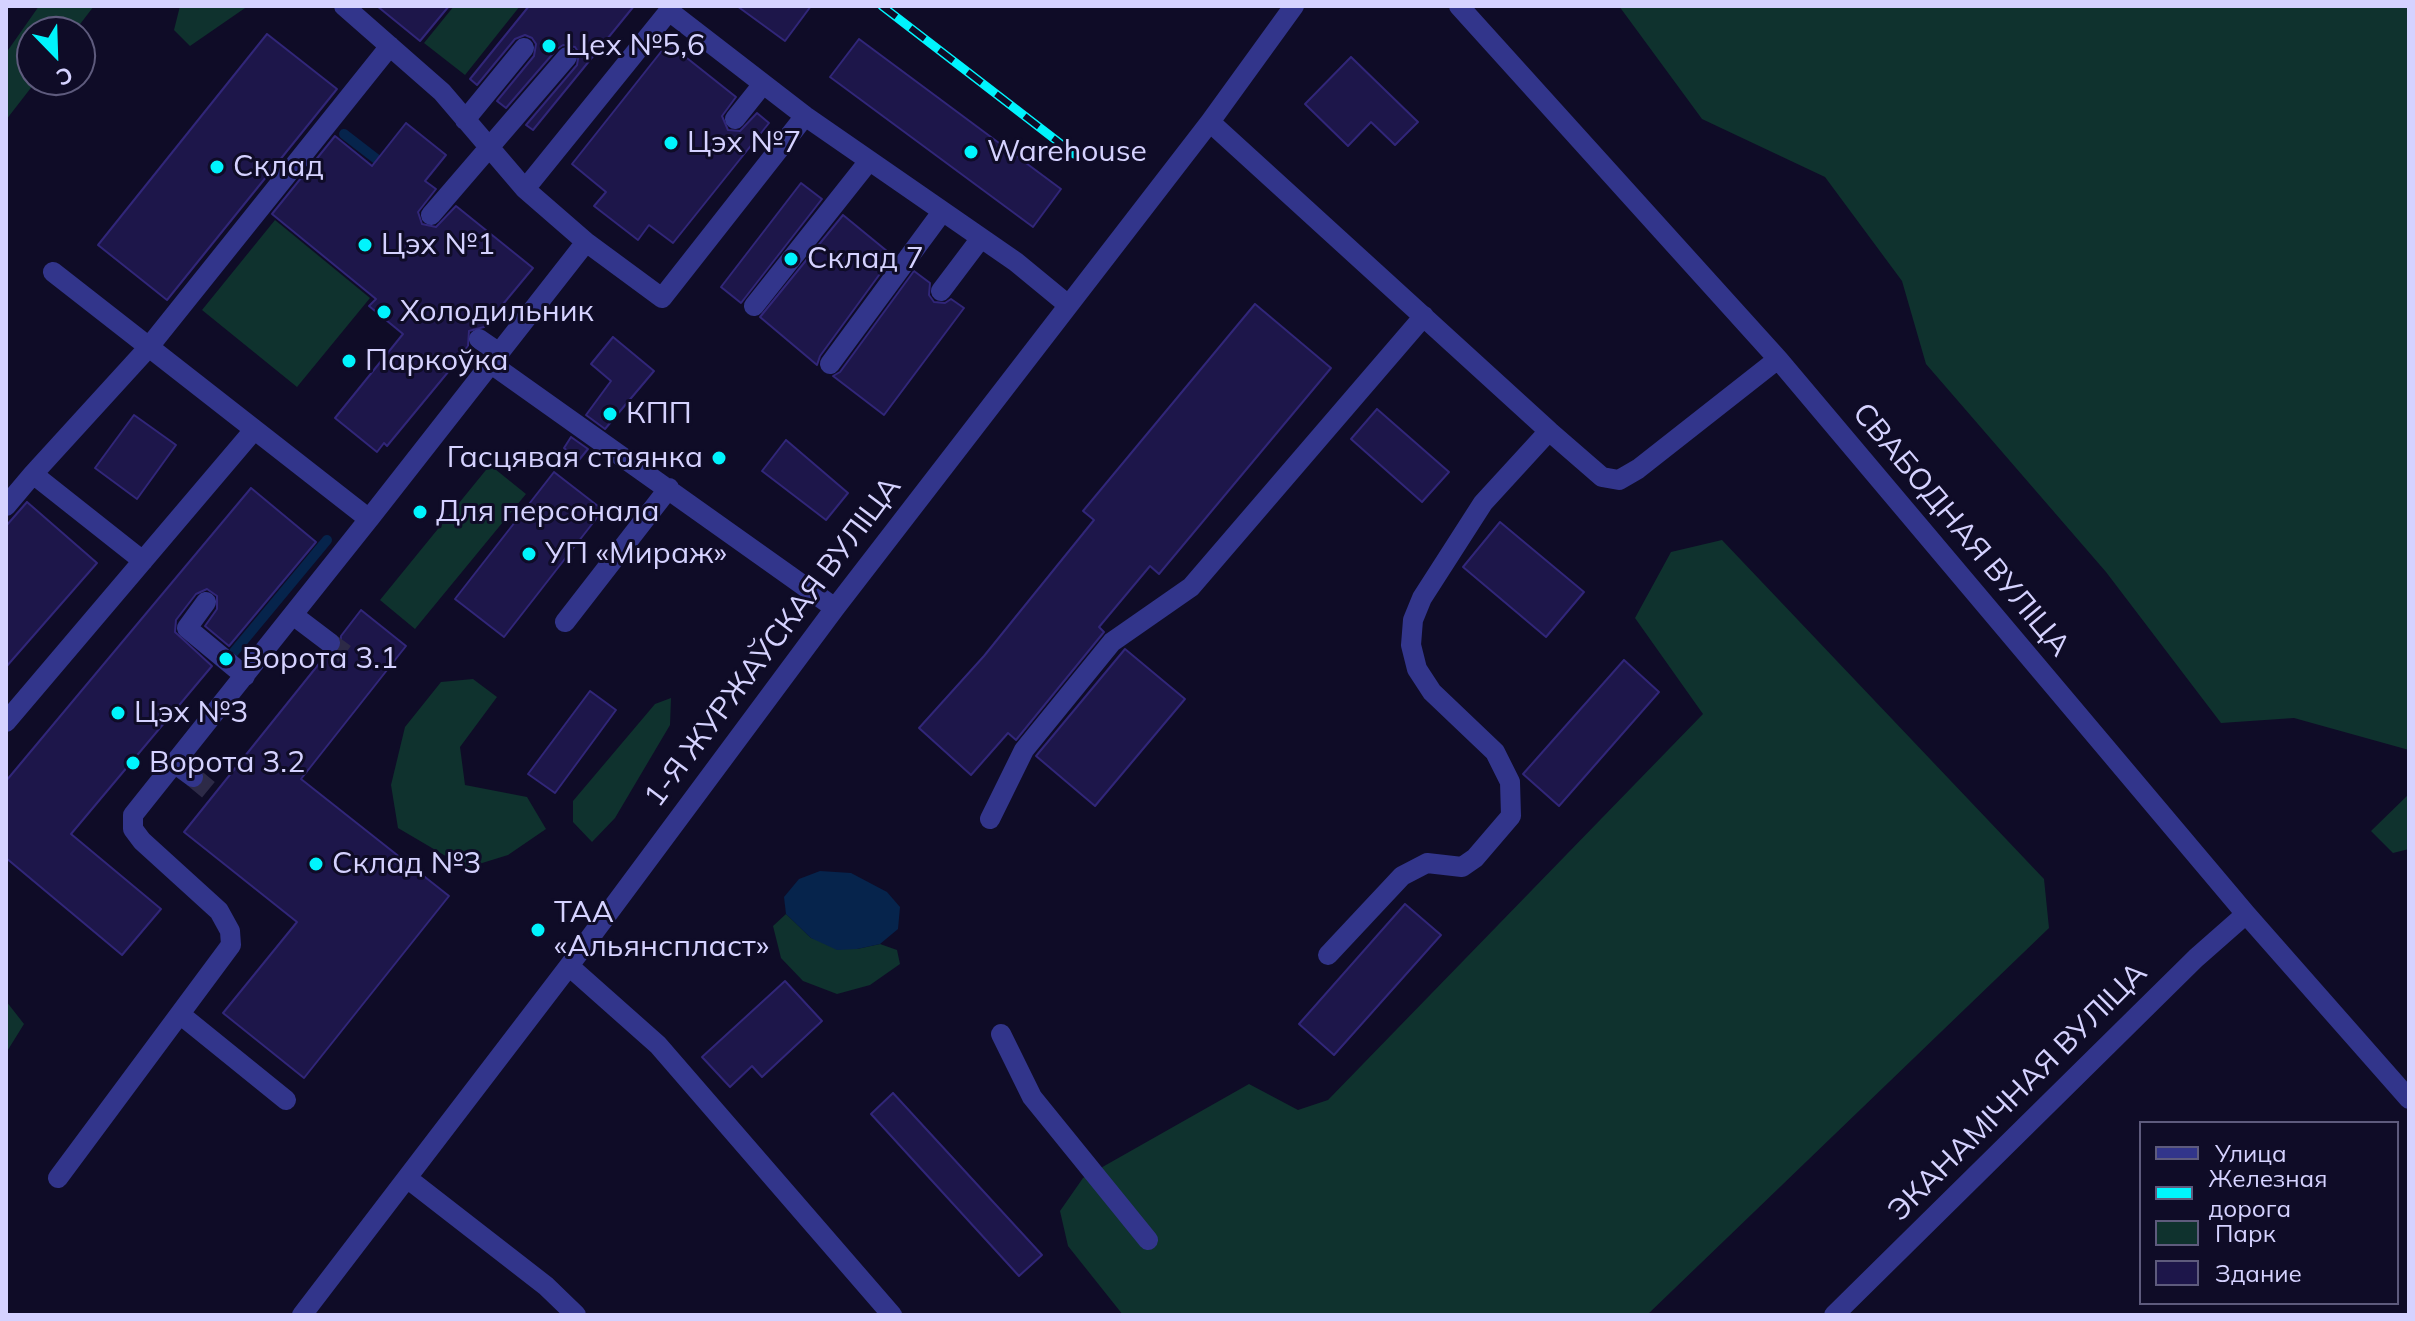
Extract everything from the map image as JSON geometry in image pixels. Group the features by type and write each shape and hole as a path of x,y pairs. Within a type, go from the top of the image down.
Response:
{"street":[{"path":"344,6 442,92 525,189 586,242 662,298 805,116"},
{"name":"1-Я ЖУРЖАЎСКАЯ ВУЛІЦА","path":"302,1315 569,966 835,608 1210,122 1294,6"},
{"name":"СВАБОДНАЯ ВУЛІЦА","path":"1459,6 1778,359 2246,914 2409,1099"},
{"path":"525,189 666,9 805,116 981,238 1067,304"},
{"path":"6,506 148,348 390,46"},
{"path":"465,120 524,48"},
{"path":"431,215 487,146 567,57"},
{"path":"735,119 763,84"},
{"path":"1210,122 1602,477 1619,480 1638,469 1778,359"},
{"path":"754,306 869,161"},
{"path":"830,364 942,212"},
{"path":"941,291 981,238"},
{"path":"58,1178 223,960 231,939 219,911 142,841 133,829 136,810 586,242"},
{"path":"53,272 369,519"},
{"path":"990,819 1024,750 1112,642 1191,587 1424,316"},
{"path":"479,339 494,358 835,608"},
{"path":"6,722 254,430"},
{"path":"1328,955 1402,876 1427,863 1462,867 1475,858 1511,816 1510,782 1500,759 1432,692 1417,669 1411,645 1413,620 1422,598 1483,503 1549,431"},
{"path":"33,474 143,561"},
{"path":"565,622 669,488"},
{"path":"206,602 187,628 245,676"},
{"path":"293,615 330,643"},
{"path":"174,763 193,777"},
{"name":"ЭКАНАМІЧНАЯ ВУЛІЦА","path":"1834,1315 2196,958 2246,914"},
{"path":"569,966 658,1045 892,1315"},
{"path":"181,1015 286,1100"},
{"path":"1001,1034 1032,1097 1148,1240"},
{"path":"407,1178 546,1286 576,1315"}],"green space":[{"path":"39,6 94,6 86,16 32,16"},
{"path":"180,6 248,6 190,46 174,30"},
{"path":"454,6 520,6 465,75 424,43"},
{"path":"1619,6 2409,6 2409,750 2294,718 2221,723 2106,572 1926,364 1902,281 1825,177 1702,119"},
{"path":"16,39 16,96 25,96 6,120 6,53"},
{"path":"275,220 370,298 297,387 202,310"},
{"path":"490,465 526,494 415,629 380,600"},
{"path":"1722,540 2044,879 2049,928 1647,1315 1123,1315 1068,1246 1060,1211 1083,1178 1249,1084 1298,1110 1328,1100 1703,714 1635,618 1671,552"},
{"path":"473,679 497,697 460,747 465,785 527,797 546,829 508,855 466,868 398,828 391,785 405,727 441,682"},
{"path":"671,698 670,725 615,818 592,842 573,822 573,801 655,704"},
{"path":"2409,794 2409,849 2393,853 2371,831"},
{"path":"786,914 811,938 857,949 880,944 897,950 900,964 870,985 837,994 803,981 781,958 773,926"},
{"path":"6,1001 24,1024 6,1053"}],"water":[{"path":"820,871 851,873 887,892 900,907 898,929 880,944 857,949 837,950 811,938 786,914 784,897 799,879"}],"building":[{"path":"377,6 449,6 420,41"},
{"name":"Цех №5,6","path":"529,6 634,6 533,130 526,125 577,65 579,53 575,47 563,45 557,49 506,108 497,101 534,56 536,44 532,38 525,35 515,39 477,85 470,79"},
{"path":"737,6 811,6 785,41"},
{"name":"Склад","path":"267,34 337,89 167,300 98,245"},
{"name":"Warehouse","path":"859,39 1061,189 1033,227 830,77"},
{"name":"Цэх №7","path":"668,43 736,97 722,116 728,130 740,131 757,113 769,123 673,243 649,225 638,240 594,206 606,192 572,164"},
{"path":"1351,57 1418,122 1395,145 1371,122 1348,146 1305,104"},
{"path":"406,123 446,155 425,181 436,189 418,212 422,224 436,227 456,206 533,268 484,327 469,331 468,346 458,360 387,446 384,443 377,452 335,418 403,334 369,306 376,299 272,214 335,136 372,166"},
{"path":"801,183 822,199 741,303 721,287"},
{"path":"843,215 893,256 820,356 817,365 760,317"},
{"path":"914,271 930,283 929,295 934,302 945,303 951,299 964,308 884,415 833,376 840,372"},
{"path":"1255,304 1331,368 1159,574 1150,566 1099,627 1104,632 1016,740 1008,733 971,775 919,728 984,656 1094,520 1083,511"},
{"path":"613,337 654,371 605,429 586,415 611,381 591,364"},
{"path":"1377,409 1449,472 1422,502 1351,439"},
{"path":"134,415 176,445 137,499 95,468"},
{"path":"571,437 588,449 579,460 564,448"},
{"path":"786,440 848,493 826,520 762,471"},
{"name":"УП «Мираж»","path":"554,472 603,510 504,637 455,599"},
{"name":"Цэх №3","path":"251,488 316,542 229,646 205,626 217,609 217,596 207,589 196,594 176,620 175,632 212,666 71,834 161,909 122,955 6,858 6,781"},
{"path":"27,502 97,563 6,667 6,526"},
{"path":"1500,522 1584,592 1546,637 1463,567"},
{"name":"Склад №3","path":"361,610 406,646 301,779 449,896 304,1078 223,1013 297,922 184,832 326,655 340,651 341,636"},
{"path":"1125,649 1185,699 1095,806 1036,756"},
{"path":"1624,660 1659,692 1559,806 1523,774"},
{"path":"590,691 616,710 555,793 528,774"},
{"path":"1405,904 1441,935 1334,1055 1299,1024"},
{"path":"785,981 822,1021 762,1077 752,1066 730,1087 702,1057"},
{"path":"893,1093 1042,1255 1019,1276 871,1114"}],"waterway":[{"path":"344,134 388,168"},
{"path":"234,652 327,540"}],"tunnel":[{"path":"330,643 345,654"},
{"path":"193,777 216,796"}],"railway":[{"path":"882,6 1074,154"}],"place":[{"name":"Цех №5,6","path":"549,46"},
{"name":"Цэх №7","path":"671,143"},
{"name":"Warehouse","path":"971,152"},
{"name":"Склад","path":"217,167"},
{"name":"Цэх №1","path":"365,245"},
{"name":"Склад 7","path":"791,259"},
{"name":"Холодильник","path":"384,312"},
{"name":"Паркоўка","path":"349,361"},
{"name":"КПП","path":"610,414"},
{"name":"Гасцявая стаянка","path":"719,458"},
{"name":"Для персонала","path":"420,512"},
{"name":"УП «Мираж»","path":"529,554"},
{"name":"Ворота 3.1","path":"226,659"},
{"name":"Цэх №3","path":"118,713"},
{"name":"Ворота 3.2","path":"133,763"},
{"name":"Склад №3","path":"316,864"},
{"name":"ТАА «Альянспласт»","path":"538,930"}]}
